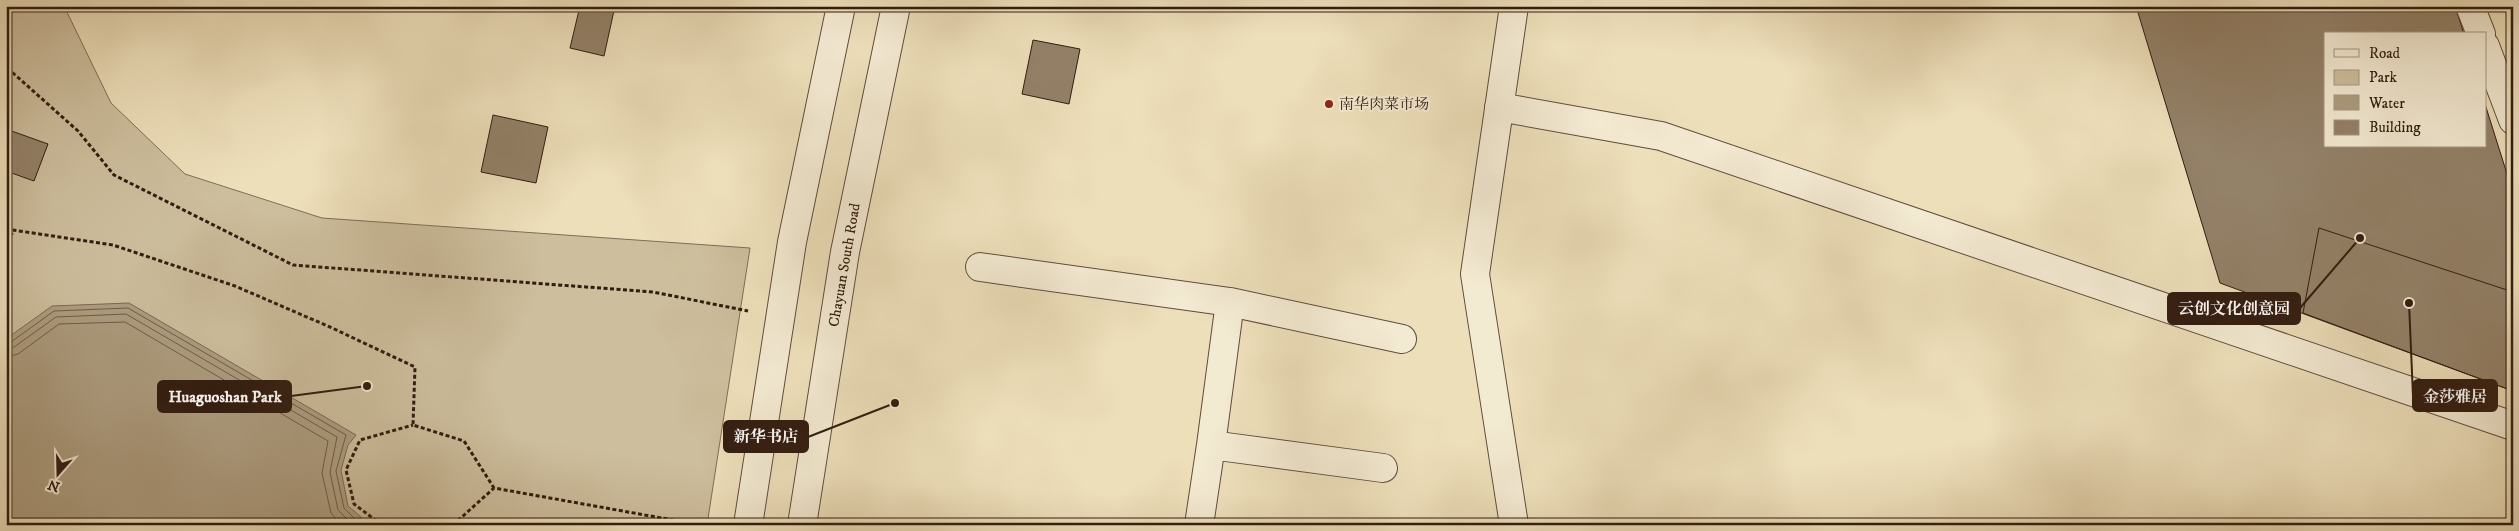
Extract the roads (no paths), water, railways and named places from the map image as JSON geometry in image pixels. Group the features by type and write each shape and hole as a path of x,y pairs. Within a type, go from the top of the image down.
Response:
{"street":[{"path":"748,525 792,242 841,6"},
{"name":"Chayuan South Road","path":"802,525 845,252 896,6"},
{"path":"1514,6 1475,274 1514,525"},
{"path":"2470,6 2480,32"},
{"path":"2486,49 2513,120"},
{"path":"1500,108 1661,136 2513,426"},
{"path":"980,267 1230,302 1402,339"},
{"path":"1199,525 1230,302"},
{"path":"1211,445 1383,468"}],"water":[{"path":"129,303 356,435 348,445 341,470 348,506 361,517 360,524 6,525 6,339 52,306"}],"place":[{"name":"南华肉菜市场","path":"1329,104"},
{"name":"云创文化创意园","path":"2360,238"},
{"name":"金莎雅居","path":"2409,303"},
{"name":"Huaguoshan Park","path":"367,386"},
{"name":"新华书店","path":"895,403"}]}
